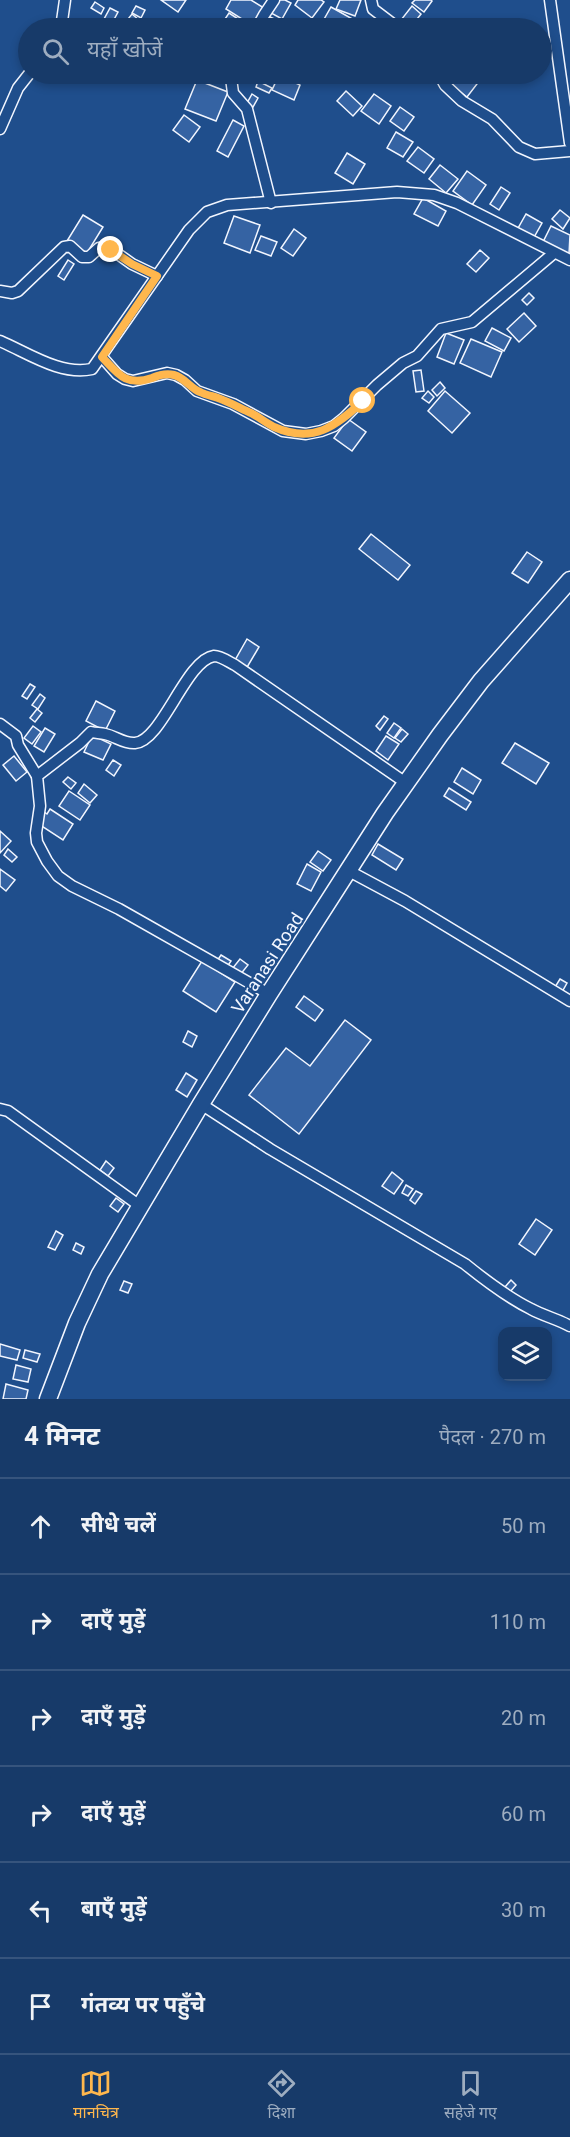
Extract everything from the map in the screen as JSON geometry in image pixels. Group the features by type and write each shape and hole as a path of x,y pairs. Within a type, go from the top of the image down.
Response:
{"highway":[{"name":"Varanasi Road","path":"48,1399 92,1290 140,1206 269,994 406,783 481,681 570,580"}],"street":[{"path":"62,18 65,0"},
{"path":"371,0 373,9 385,18"},
{"path":"550,0 570,142"},
{"path":"261,18 268,2"},
{"path":"0,129 4,110 21,84"},
{"path":"232,84 233,93 247,109 271,203"},
{"path":"444,84 462,101 492,119 519,147 535,154 570,152"},
{"path":"0,341 70,370 92,369 189,230 207,212 227,205 379,192 434,195 457,203 570,260"},
{"path":"0,291 12,293 18,291 64,247 70,246 82,257 89,257 99,248 108,247 132,264 157,276"},
{"path":"102,357 117,374 126,379 133,381 167,374 176,375 197,391 233,404 283,430 306,435 334,426 403,363 417,356 441,329 472,322 554,253"},
{"path":"37,776 91,732 134,744 144,741 173,704 194,671 202,663 219,657 235,665 406,783"},
{"path":"0,724 16,736 18,745 37,776 40,806 37,842 46,861 58,876 72,886 119,909 269,994"},
{"path":"349,871 405,901 570,1001"},
{"path":"201,1104 270,1149 465,1264 511,1298 570,1326"},
{"path":"0,1109 8,1111 140,1206"}],"building":[{"path":"161,0 186,0 178,12"},
{"path":"231,0 251,0 264,8 258,18 240,18 226,9"},
{"path":"278,0 291,3 283,18 271,13"},
{"path":"298,0 324,2 312,18 295,5"},
{"path":"340,0 361,0 355,16 336,9"},
{"path":"415,0 432,1 424,12 412,3"},
{"path":"95,2 104,8 101,14 91,8"},
{"path":"136,6 145,10 141,18 132,13"},
{"path":"412,6 421,14 418,18 403,18"},
{"path":"331,7 351,18 325,18"},
{"path":"110,8 118,12 115,18 105,18"},
{"path":"229,13 237,18 226,18"},
{"path":"195,84 207,84 228,92 216,121 185,109"},
{"path":"257,84 264,84 272,88 269,93 256,87"},
{"path":"275,84 300,85 294,100 272,90"},
{"path":"450,84 477,84 467,97"},
{"path":"346,91 362,106 353,116 337,101"},
{"path":"252,94 258,98 253,107 247,103"},
{"path":"374,94 391,106 379,124 361,111"},
{"path":"400,107 414,117 404,131 390,121"},
{"path":"184,115 200,127 189,142 173,130"},
{"path":"233,120 244,126 228,157 217,151"},
{"path":"396,132 413,142 403,157 387,148"},
{"path":"418,147 434,159 424,173 407,161"},
{"path":"347,153 365,164 353,184 335,173"},
{"path":"440,165 458,179 446,193 429,179"},
{"path":"467,171 486,185 472,205 453,191"},
{"path":"501,187 510,193 499,210 490,204"},
{"path":"423,198 446,211 438,226 414,214"},
{"path":"560,210 570,218 563,229 552,219"},
{"path":"526,214 542,223 533,239 517,230"},
{"path":"83,215 103,227 87,253 67,241"},
{"path":"234,216 260,225 250,253 224,243"},
{"path":"551,226 570,235 569,254 543,242"},
{"path":"294,229 306,238 293,256 281,248"},
{"path":"261,236 277,242 271,256 255,250"},
{"path":"480,250 489,258 476,272 467,264"},
{"path":"68,260 74,264 64,280 58,276"},
{"path":"529,293 534,298 527,305 522,300"},
{"path":"524,313 536,326 519,342 507,329"},
{"path":"492,328 511,338 504,351 485,341"},
{"path":"446,333 464,340 454,364 437,357"},
{"path":"471,339 502,352 491,377 460,363"},
{"path":"421,370 424,391 416,392 413,371"},
{"path":"440,382 445,388 437,396 432,390"},
{"path":"428,391 434,397 429,403 422,398"},
{"path":"445,391 470,413 452,433 428,411"},
{"path":"348,419 366,432 352,451 334,438"},
{"path":"371,534 410,565 398,580 359,549"},
{"path":"527,552 542,562 528,583 512,573"},
{"path":"247,639 259,647 246,669 234,662"},
{"path":"30,684 35,687 27,699 22,696"},
{"path":"40,694 45,698 38,709 32,705"},
{"path":"96,701 115,711 105,731 86,721"},
{"path":"37,709 42,713 35,722 30,718"},
{"path":"384,716 388,719 380,730 376,726"},
{"path":"394,723 401,728 394,738 387,733"},
{"path":"33,726 41,732 32,744 24,738"},
{"path":"45,728 55,734 44,752 34,746"},
{"path":"402,729 408,734 401,742 395,738"},
{"path":"92,735 111,744 103,760 84,752"},
{"path":"386,736 399,744 388,760 376,751"},
{"path":"515,743 549,763 536,784 502,763"},
{"path":"14,756 27,772 16,781 3,765"},
{"path":"113,760 121,765 114,776 106,770"},
{"path":"462,768 481,780 473,794 454,782"},
{"path":"68,777 76,783 71,789 63,782"},
{"path":"84,784 97,795 90,803 78,793"},
{"path":"449,788 471,802 466,810 444,796"},
{"path":"69,791 90,805 80,820 59,806"},
{"path":"50,809 73,824 63,840 40,825 44,812 47,814"},
{"path":"0,831 11,841 0,853"},
{"path":"378,844 403,859 396,870 372,855"},
{"path":"8,849 17,857 12,862 4,855"},
{"path":"318,851 331,860 323,871 310,862"},
{"path":"307,864 321,872 311,891 297,884"},
{"path":"0,869 15,880 6,891 0,886"},
{"path":"221,955 231,961 227,967 217,961"},
{"path":"240,959 248,965 240,975 232,969"},
{"path":"202,961 235,982 216,1012 183,991"},
{"path":"560,979 567,983 562,992 555,987"},
{"path":"304,996 323,1010 315,1021 296,1007"},
{"path":"345,1020 371,1040 299,1134 249,1095 286,1048 310,1066"},
{"path":"188,1031 197,1036 192,1047 183,1042"},
{"path":"186,1073 197,1080 187,1097 176,1090"},
{"path":"106,1161 114,1168 108,1176 100,1170"},
{"path":"392,1172 403,1181 394,1194 382,1186"},
{"path":"406,1185 413,1189 408,1196 402,1193"},
{"path":"416,1191 422,1194 415,1204 410,1200"},
{"path":"116,1198 124,1204 118,1212 110,1206"},
{"path":"536,1219 552,1230 535,1255 519,1244"},
{"path":"56,1231 63,1235 55,1250 48,1247"},
{"path":"76,1243 84,1247 81,1254 73,1250"},
{"path":"511,1280 516,1285 510,1292 505,1287"},
{"path":"124,1281 132,1284 128,1293 120,1290"},
{"path":"0,1344 20,1350 17,1360 0,1356"},
{"path":"25,1350 40,1354 37,1362 23,1358"},
{"path":"16,1365 31,1369 28,1382 13,1379"},
{"path":"6,1384 28,1390 26,1399 3,1399"}],"route":[{"path":"111,250 132,264 157,276 102,357 117,374 133,381 167,374 176,375 197,391 217,397 272,426 293,434 306,435 334,426 363,401"}]}
